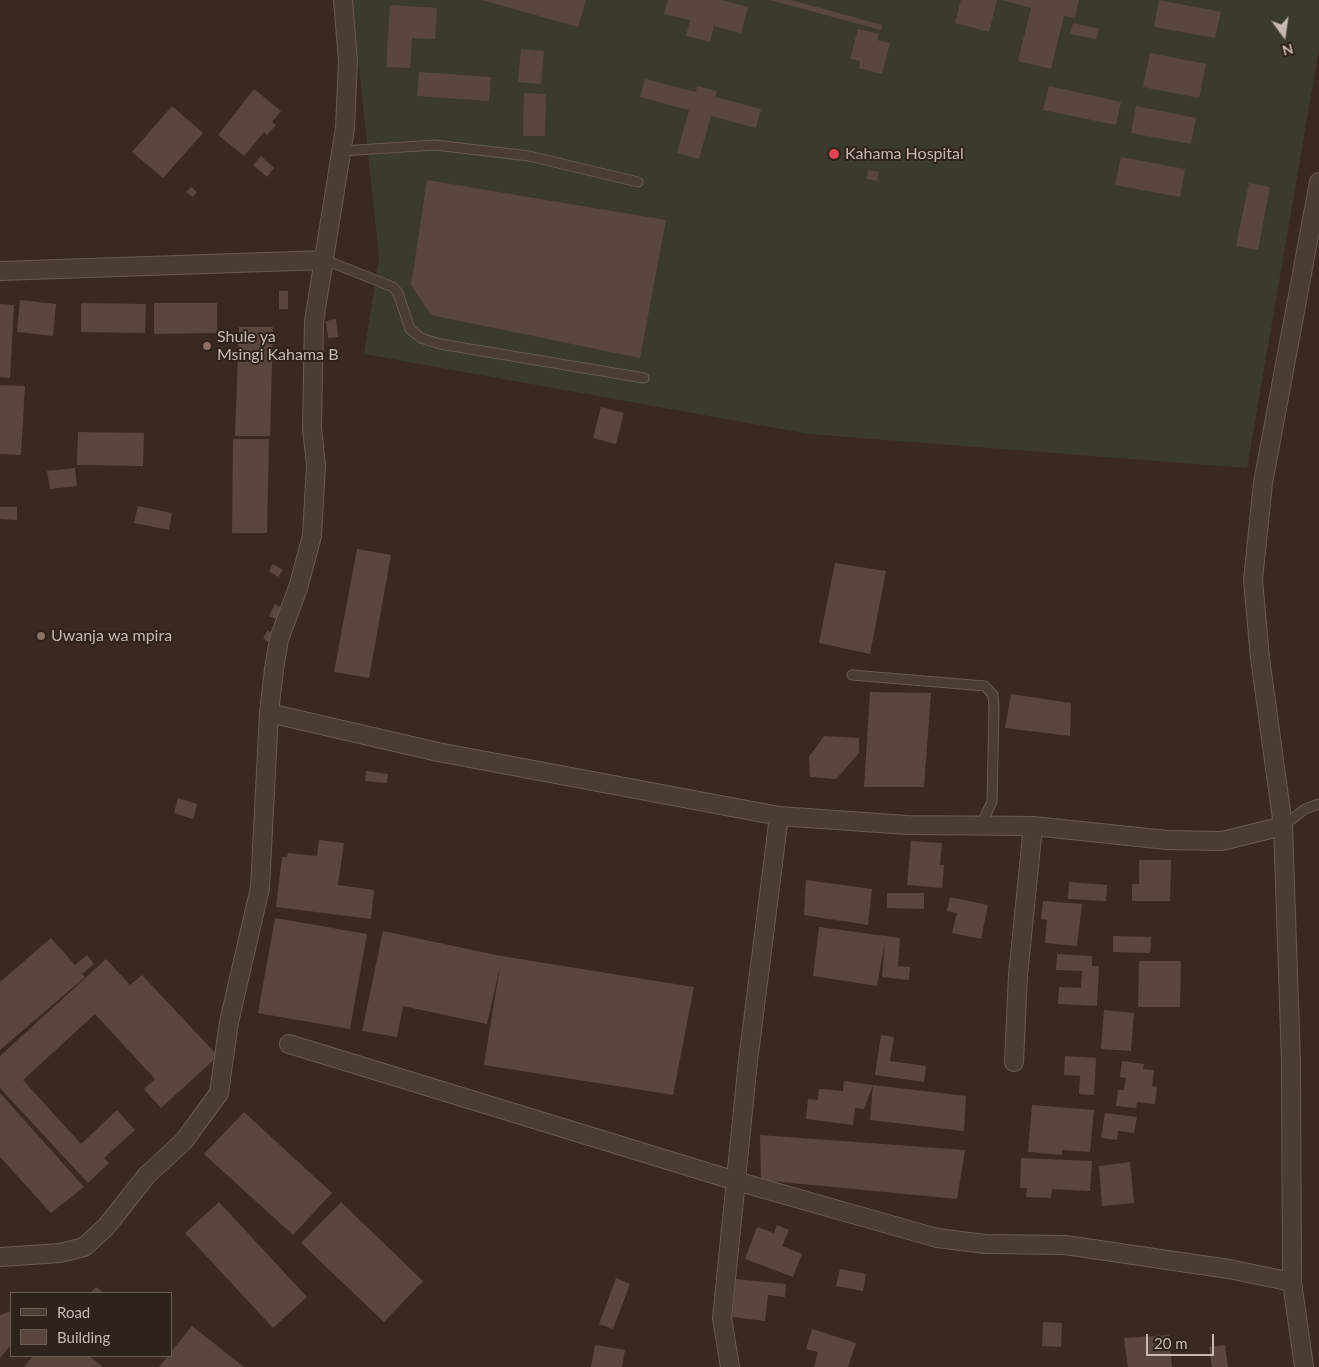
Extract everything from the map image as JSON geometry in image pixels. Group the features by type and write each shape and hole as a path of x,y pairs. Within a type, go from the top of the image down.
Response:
{"street":[{"path":"0,1257 60,1253 84,1247 106,1227 147,1175 184,1141 219,1093 229,1022 260,888 268,712 279,639 298,588 312,536 316,465 312,428 314,321 346,128 348,61 343,0"},
{"path":"1304,1367 1292,1282 1292,1062 1283,826 1260,658 1253,580 1263,483 1319,182"},
{"path":"0,271 325,260"},
{"path":"268,712 438,752 779,816 907,824 1033,826 1167,840 1222,841 1283,826"},
{"path":"730,1367 722,1318 748,1061 779,816"},
{"path":"1014,1062 1018,974 1033,826"},
{"path":"290,1044 736,1181 937,1238 985,1244 1065,1245 1230,1269 1292,1282"}],"lane":[{"path":"342,151 435,145 528,156 638,182"},
{"path":"325,260 393,287 398,293 410,329 421,338 440,344 644,378"},
{"path":"852,676 985,686 993,695 992,802 980,826"},
{"path":"1283,826 1305,809 1319,804"}],"shaded area":[{"name":"Kahama Hospital","path":"352,0 1319,0 1319,49 1247,468 809,434 364,354 379,258"}],"building":[{"path":"482,0 586,0 578,27"},
{"path":"668,0 722,0 748,7 741,33 714,26 710,42 686,36 690,20 664,14"},
{"path":"770,0 791,0 882,25 881,30"},
{"path":"961,0 997,0 989,32 955,23"},
{"path":"1003,0 1079,0 1075,18 1064,16 1051,69 1018,61 1031,8"},
{"path":"1159,0 1221,12 1215,38 1154,27"},
{"path":"390,5 437,8 435,39 412,38 410,68 386,67"},
{"path":"1073,23 1099,29 1096,39 1070,34"},
{"path":"858,29 879,34 877,40 890,43 882,74 859,68 860,61 850,59"},
{"path":"521,49 544,51 541,84 518,82"},
{"path":"1150,53 1206,64 1199,98 1143,87"},
{"path":"419,72 491,77 489,101 417,96"},
{"path":"645,79 696,92 697,86 717,91 715,97 761,109 756,128 711,116 699,159 677,153 689,110 640,97"},
{"path":"1049,86 1121,102 1116,125 1043,110"},
{"path":"254,89 281,111 272,122 276,125 267,135 264,132 244,156 218,135"},
{"path":"524,93 546,94 545,136 523,136"},
{"path":"172,106 203,133 163,178 132,152"},
{"path":"1136,106 1196,118 1191,144 1131,133"},
{"path":"261,156 274,168 267,177 253,165"},
{"path":"1121,157 1185,169 1180,197 1115,185"},
{"path":"868,170 879,172 877,181 867,179"},
{"path":"427,180 666,220 640,358 431,315 411,285"},
{"path":"1249,183 1270,187 1258,250 1236,246"},
{"path":"191,187 197,192 193,197 186,192"},
{"path":"279,291 288,291 288,309 279,309"},
{"path":"20,300 56,304 53,336 17,332"},
{"path":"81,303 146,304 145,333 81,332"},
{"path":"154,303 217,303 217,333 154,334"},
{"path":"0,304 14,305 10,378 0,377"},
{"path":"336,319 338,337 328,338 326,321"},
{"path":"239,327 273,327 270,436 235,436"},
{"path":"0,385 25,386 21,455 0,454"},
{"path":"601,407 624,413 616,444 593,438"},
{"path":"78,432 144,433 143,466 77,465"},
{"path":"233,439 269,439 267,533 232,533"},
{"path":"75,468 77,486 50,489 47,471"},
{"path":"138,506 172,513 169,530 134,523"},
{"path":"0,507 17,507 17,520 0,519"},
{"path":"357,549 391,555 369,678 334,672"},
{"path":"835,563 886,571 870,654 819,643"},
{"path":"273,564 283,570 278,577 269,571"},
{"path":"275,604 284,609 278,620 269,616"},
{"path":"268,630 273,634 268,642 263,638"},
{"path":"870,692 931,693 924,787 864,787"},
{"path":"1011,694 1071,703 1070,736 1005,728"},
{"path":"824,736 859,738 859,753 836,779 810,777 809,757"},
{"path":"366,771 388,774 387,783 365,781"},
{"path":"178,798 197,804 193,819 174,813"},
{"path":"319,840 344,843 338,885 374,890 371,919 276,907 282,857 287,857 288,853 317,856"},
{"path":"911,841 942,843 940,865 944,865 942,888 907,885"},
{"path":"1139,860 1171,860 1170,901 1132,901 1132,884 1139,884"},
{"path":"806,880 872,889 868,925 804,915"},
{"path":"1069,882 1107,885 1106,901 1068,899"},
{"path":"887,893 924,893 924,909 887,908"},
{"path":"950,897 988,905 981,939 952,933 957,913 947,911"},
{"path":"1043,901 1082,904 1077,946 1045,943 1047,920 1041,919"},
{"path":"275,918 367,934 350,1029 258,1013"},
{"path":"819,927 900,938 898,966 910,967 909,980 882,977 885,941 877,986 813,976"},
{"path":"383,931 501,956 694,987 673,1095 484,1065 500,966 487,1024 403,1006 397,1037 362,1031"},
{"path":"1113,936 1151,937 1150,953 1113,952"},
{"path":"51,938 75,965 87,955 94,964 82,974 85,977 0,1050 0,982"},
{"path":"1057,954 1092,956 1092,966 1099,966 1097,1006 1058,1004 1059,987 1081,988 1082,971 1056,970"},
{"path":"106,959 130,985 142,975 218,1056 161,1108 144,1089 155,1079 95,1014 23,1080 81,1144 117,1110 135,1130 104,1158 109,1163 88,1183 0,1088 0,1056"},
{"path":"1139,961 1181,961 1180,1007 1138,1007"},
{"path":"1104,1010 1134,1013 1131,1051 1101,1049"},
{"path":"881,1035 894,1037 890,1061 926,1066 924,1082 875,1075"},
{"path":"1065,1056 1096,1058 1094,1095 1079,1094 1080,1076 1064,1075"},
{"path":"1122,1061 1144,1064 1143,1069 1154,1070 1152,1086 1157,1087 1155,1104 1137,1102 1136,1108 1116,1106 1118,1090 1124,1090 1126,1078 1120,1077"},
{"path":"844,1081 873,1085 864,1109 855,1108 853,1125 806,1119 808,1099 818,1100 819,1089 843,1091"},
{"path":"873,1085 966,1096 964,1131 870,1120"},
{"path":"0,1093 84,1187 51,1213 0,1157"},
{"path":"1032,1105 1094,1110 1090,1152 1062,1150 1062,1155 1028,1152"},
{"path":"244,1112 332,1193 293,1235 204,1154"},
{"path":"1105,1113 1137,1117 1134,1133 1118,1131 1117,1140 1101,1138"},
{"path":"760,1135 965,1150 957,1199 761,1180"},
{"path":"1021,1158 1092,1161 1090,1191 1052,1189 1051,1198 1026,1197 1027,1188 1020,1188"},
{"path":"1130,1162 1134,1203 1102,1206 1099,1166"},
{"path":"219,1202 307,1297 273,1328 185,1233"},
{"path":"341,1202 423,1281 384,1322 301,1243"},
{"path":"777,1225 789,1230 782,1246 802,1254 793,1277 745,1259 757,1227 774,1233"},
{"path":"840,1269 866,1274 863,1291 836,1286"},
{"path":"616,1278 630,1284 613,1329 599,1324"},
{"path":"736,1279 786,1284 785,1297 768,1295 765,1321 732,1317"},
{"path":"96,1287 103,1292 91,1292"},
{"path":"10,1311 10,1346 0,1358 0,1315"},
{"path":"1043,1322 1062,1323 1061,1347 1042,1346"},
{"path":"192,1326 244,1367 159,1367 167,1357 172,1357 172,1351"},
{"path":"812,1329 856,1343 848,1367 814,1367 818,1352 806,1349"},
{"path":"1169,1335 1172,1367 1128,1367 1124,1338"},
{"path":"595,1345 625,1350 622,1367 591,1367"},
{"path":"1225,1345 1228,1367 1212,1367 1209,1347"},
{"path":"32,1357 90,1357 103,1367 24,1367"}],"place":[{"name":"Kahama Hospital","path":"834,154"},
{"name":"Shule ya Msingi Kahama B","path":"207,346"},
{"name":"Uwanja wa mpira","path":"41,636"}]}
